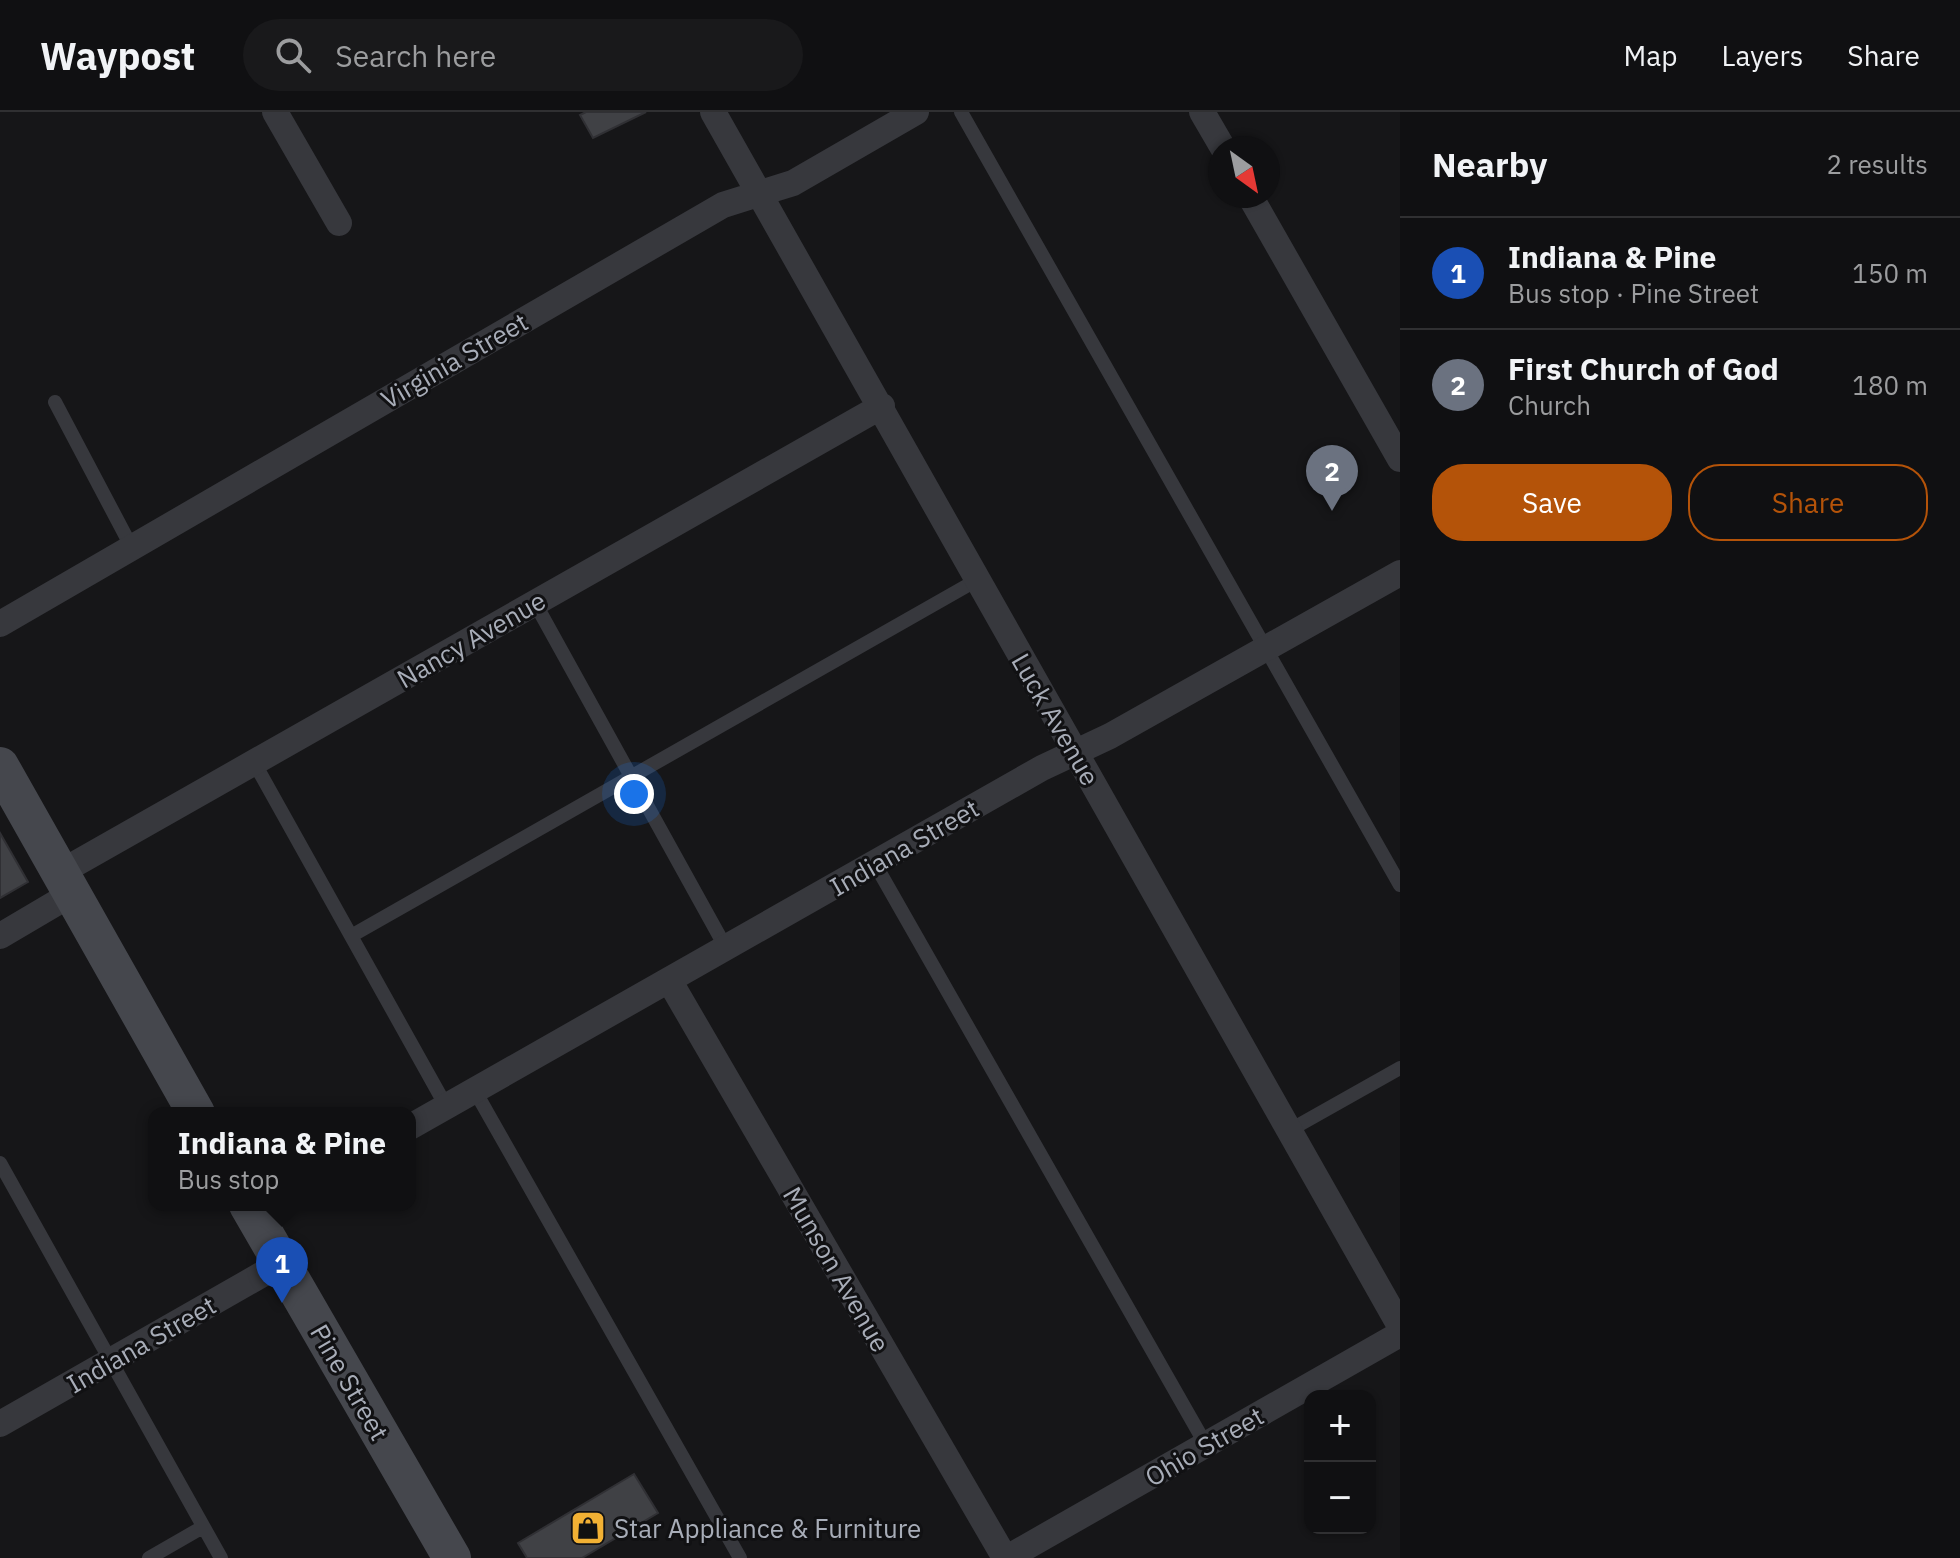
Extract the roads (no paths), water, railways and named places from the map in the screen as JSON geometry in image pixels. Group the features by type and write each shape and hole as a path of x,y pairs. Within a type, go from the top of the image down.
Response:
{"main road":[{"path":"0,766 193,1107"},
{"name":"Pine Street","path":"260,1211 282,1263 452,1558"}],"street":[{"path":"275,112 339,223"},
{"name":"Luck Avenue","path":"713,112 1400,1326"},
{"name":"Virginia Street","path":"0,624 723,205 793,183 916,112"},
{"path":"1202,112 1216,136"},
{"path":"1257,208 1400,459"},
{"name":"Nancy Avenue","path":"0,936 67,883 255,764 882,406"},
{"name":"Indiana Street","path":"416,1124 1075,752 1110,736 1400,573"},
{"name":"Munson Avenue","path":"669,980 1006,1558"},
{"name":"Indiana Street","path":"0,1424 282,1263"},
{"name":"Ohio Street","path":"1006,1558 1400,1334"}],"lane":[{"path":"961,112 1264,651 1400,885"},
{"path":"55,402 131,546"},
{"path":"351,936 977,580"},
{"path":"535,603 726,948"},
{"path":"255,764 446,1106"},
{"path":"875,864 1206,1445"},
{"path":"1290,1130 1400,1068"},
{"path":"475,1091 740,1558"},
{"path":"0,1163 4,1180 221,1558"},
{"path":"149,1558 203,1527"}],"place":[{"name":"First Church of God","path":"1332,511"},
{"name":"Indiana & Pine","path":"282,1303"},
{"name":"Star Appliance & Furniture","path":"588,1528"}]}
